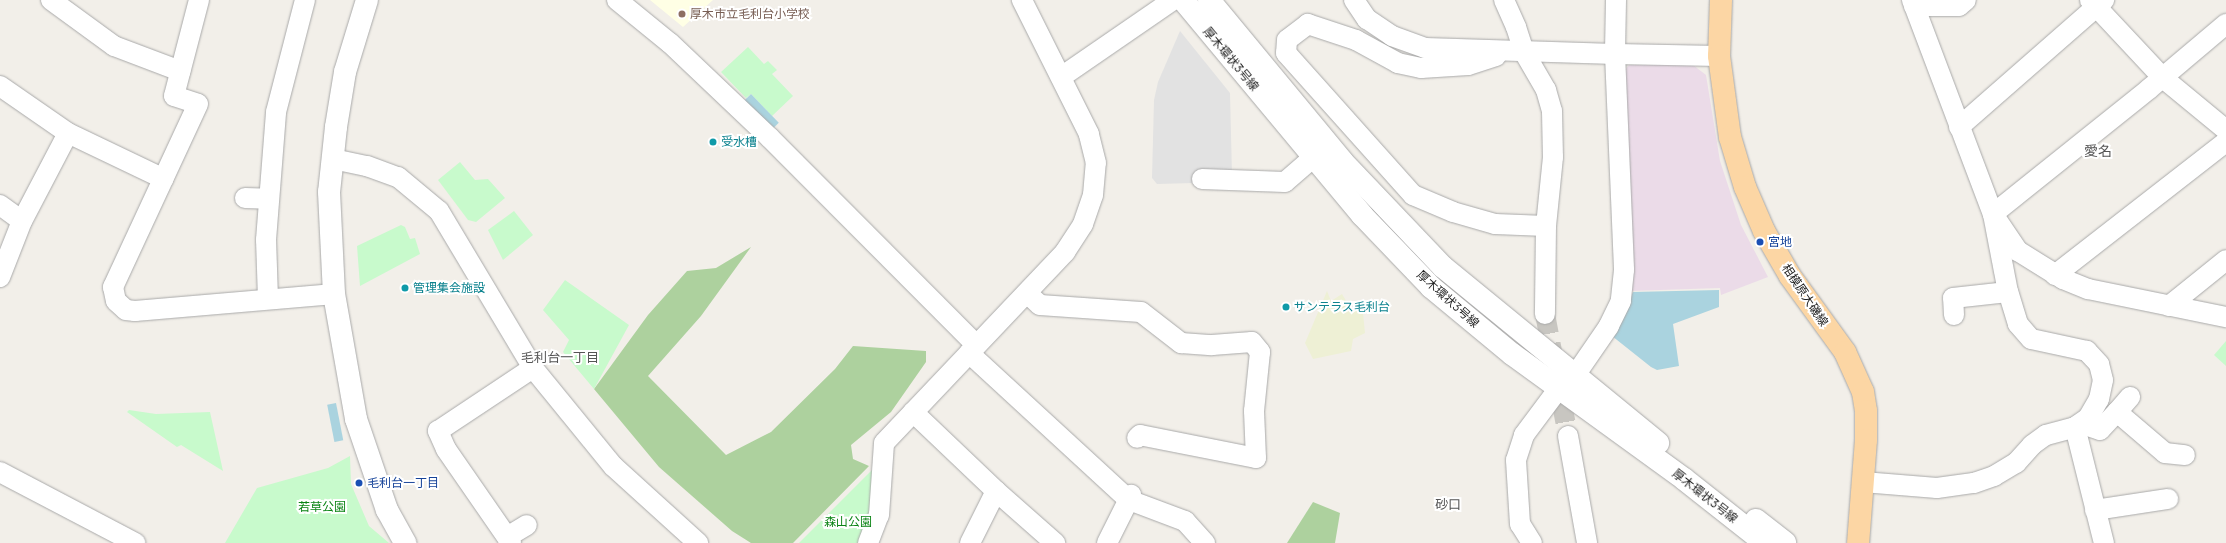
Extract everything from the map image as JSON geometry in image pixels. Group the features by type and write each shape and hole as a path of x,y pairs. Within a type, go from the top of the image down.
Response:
{"main road":[{"name":"相模原大磯線","path":"1720,0 1719,56 1730,136 1745,187 1764,231 1790,276 1844,352 1863,392 1866,411 1863,482 1858,543"}],"street":[{"path":"51,0 114,46 180,72"},
{"path":"199,0 174,96 198,104 113,287 116,301 126,310 136,311 334,294"},
{"path":"268,299 268,199 276,112 304,0"},
{"path":"367,0 346,72 329,192 334,294 356,419 387,510 405,543"},
{"path":"617,0 670,43 764,133 972,349 1130,498 1185,521 1205,543"},
{"path":"868,543 879,515 884,443 972,349 1028,294 1070,246 1083,224 1093,194 1096,163 1089,134 1022,0"},
{"path":"1061,77 1173,0"},
{"name":"厚木環状3号線","path":"1182,0 1362,215 1432,287 1512,354 1567,382 1785,543"},
{"name":"厚木環状3号線","path":"1209,0 1342,161 1443,267 1567,382 1684,479 1765,543"},
{"path":"1354,0 1367,19 1392,36 1425,48 1502,52 1719,56"},
{"path":"1504,0 1516,27 1524,52 1546,90 1552,111 1553,156 1546,226 1545,314"},
{"path":"1532,543 1520,524 1516,460 1524,435 1567,382 1609,326 1621,302 1624,270 1615,54 1616,0"},
{"path":"1966,0 1959,6 1913,3 1992,214 2013,315 2031,339 2087,351 2099,364 2103,380 2098,399 2079,426 2095,510 2104,543"},
{"path":"1959,127 2097,2 2163,78 2226,130"},
{"path":"1502,52 1492,59 1468,65 1421,68 1398,63 1356,40 1308,24 1287,40 1286,53 1413,195 1453,212 1495,224 1546,226"},
{"path":"1992,214 2163,78 2226,24"},
{"path":"0,86 68,133 164,179"},
{"path":"0,277 22,221 68,133"},
{"path":"2055,275 2226,142"},
{"path":"1202,179 1284,182 1313,158"},
{"path":"333,159 367,166 398,177 439,210 532,368 613,466 698,543"},
{"path":"245,198 268,199"},
{"path":"0,205 22,221"},
{"path":"1992,214 2018,251 2055,275 2088,289 2226,317"},
{"path":"2169,306 2226,260"},
{"path":"1952,299 2008,292"},
{"path":"1028,294 1040,305 1140,312 1181,343 1212,345 1252,342 1260,352 1254,411 1256,458 1140,435 1137,438"},
{"path":"526,525 509,540 446,449 438,431 532,368"},
{"path":"1863,482 1937,488 1974,483 1994,476 2016,463 2032,445 2046,436 2079,426 2100,430 2130,397"},
{"path":"913,412 1055,543"},
{"path":"2117,412 2164,453 2185,455"},
{"path":"1568,436 1587,543"},
{"path":"0,472 135,543"},
{"path":"970,543 996,490"},
{"path":"1107,543 1130,498"},
{"path":"2095,510 2168,499"}],"shaded area":[{"name":"厚木市立毛利台小学校","path":"650,0 713,0 683,27"},
{"path":"1180,31 1230,93 1232,175 1194,183 1157,184 1152,178 1154,100 1158,82"},
{"path":"1629,65 1693,65 1706,75 1720,161 1741,225 1768,277 1721,295 1720,288 1630,291 1623,72"},
{"path":"1327,291 1331,301 1342,294 1351,309 1357,308 1363,313 1365,333 1353,339 1351,351 1313,359 1305,343"}],"green space":[{"path":"748,47 764,64 768,61 777,70 772,74 793,96 772,116 751,94 746,98 721,72"},
{"path":"460,162 475,180 488,179 505,198 476,222 468,220 438,180"},
{"path":"514,211 533,235 503,260 488,230"},
{"path":"401,225 405,227 410,239 415,238 420,254 360,286 357,246"},
{"path":"751,247 701,316 648,376 726,455 771,432 835,369 853,346 926,351 926,362 891,412 851,445 853,459 869,466 793,543 751,543 732,531 659,467 594,389 648,315 687,271 716,268"},
{"path":"565,280 629,325 594,389 563,352 569,340 543,310"},
{"path":"2226,341 2226,366 2214,355"},
{"path":"129,410 156,414 210,412 223,471 181,445 177,447 127,412"},
{"name":"若草公園","path":"350,456 351,484 369,526 389,543 225,543 257,488 328,468"},
{"name":"森山公園","path":"876,466 876,496 861,543 799,543"},
{"path":"1313,502 1340,513 1335,543 1287,543"}],"water":[{"path":"751,94 779,123 772,130 744,101"},
{"path":"1719,290 1719,307 1673,324 1679,366 1657,370 1651,367 1612,336 1633,292"},
{"path":"336,403 343,440 334,442 327,405"}],"tunnel":[{"path":"1545,314 1568,436"}],"place":[{"name":"厚木市立毛利台小学校","path":"682,14"},
{"name":"受水槽","path":"713,142"},
{"name":"宮地","path":"1760,242"},
{"name":"管理集会施設","path":"405,288"},
{"name":"サンテラス毛利台","path":"1286,307"},
{"name":"毛利台一丁目","path":"359,483"}],"district":[{"name":"愛名","path":"2098,151"},
{"name":"毛利台一丁目","path":"560,357"},
{"name":"砂口","path":"1448,504"}]}
